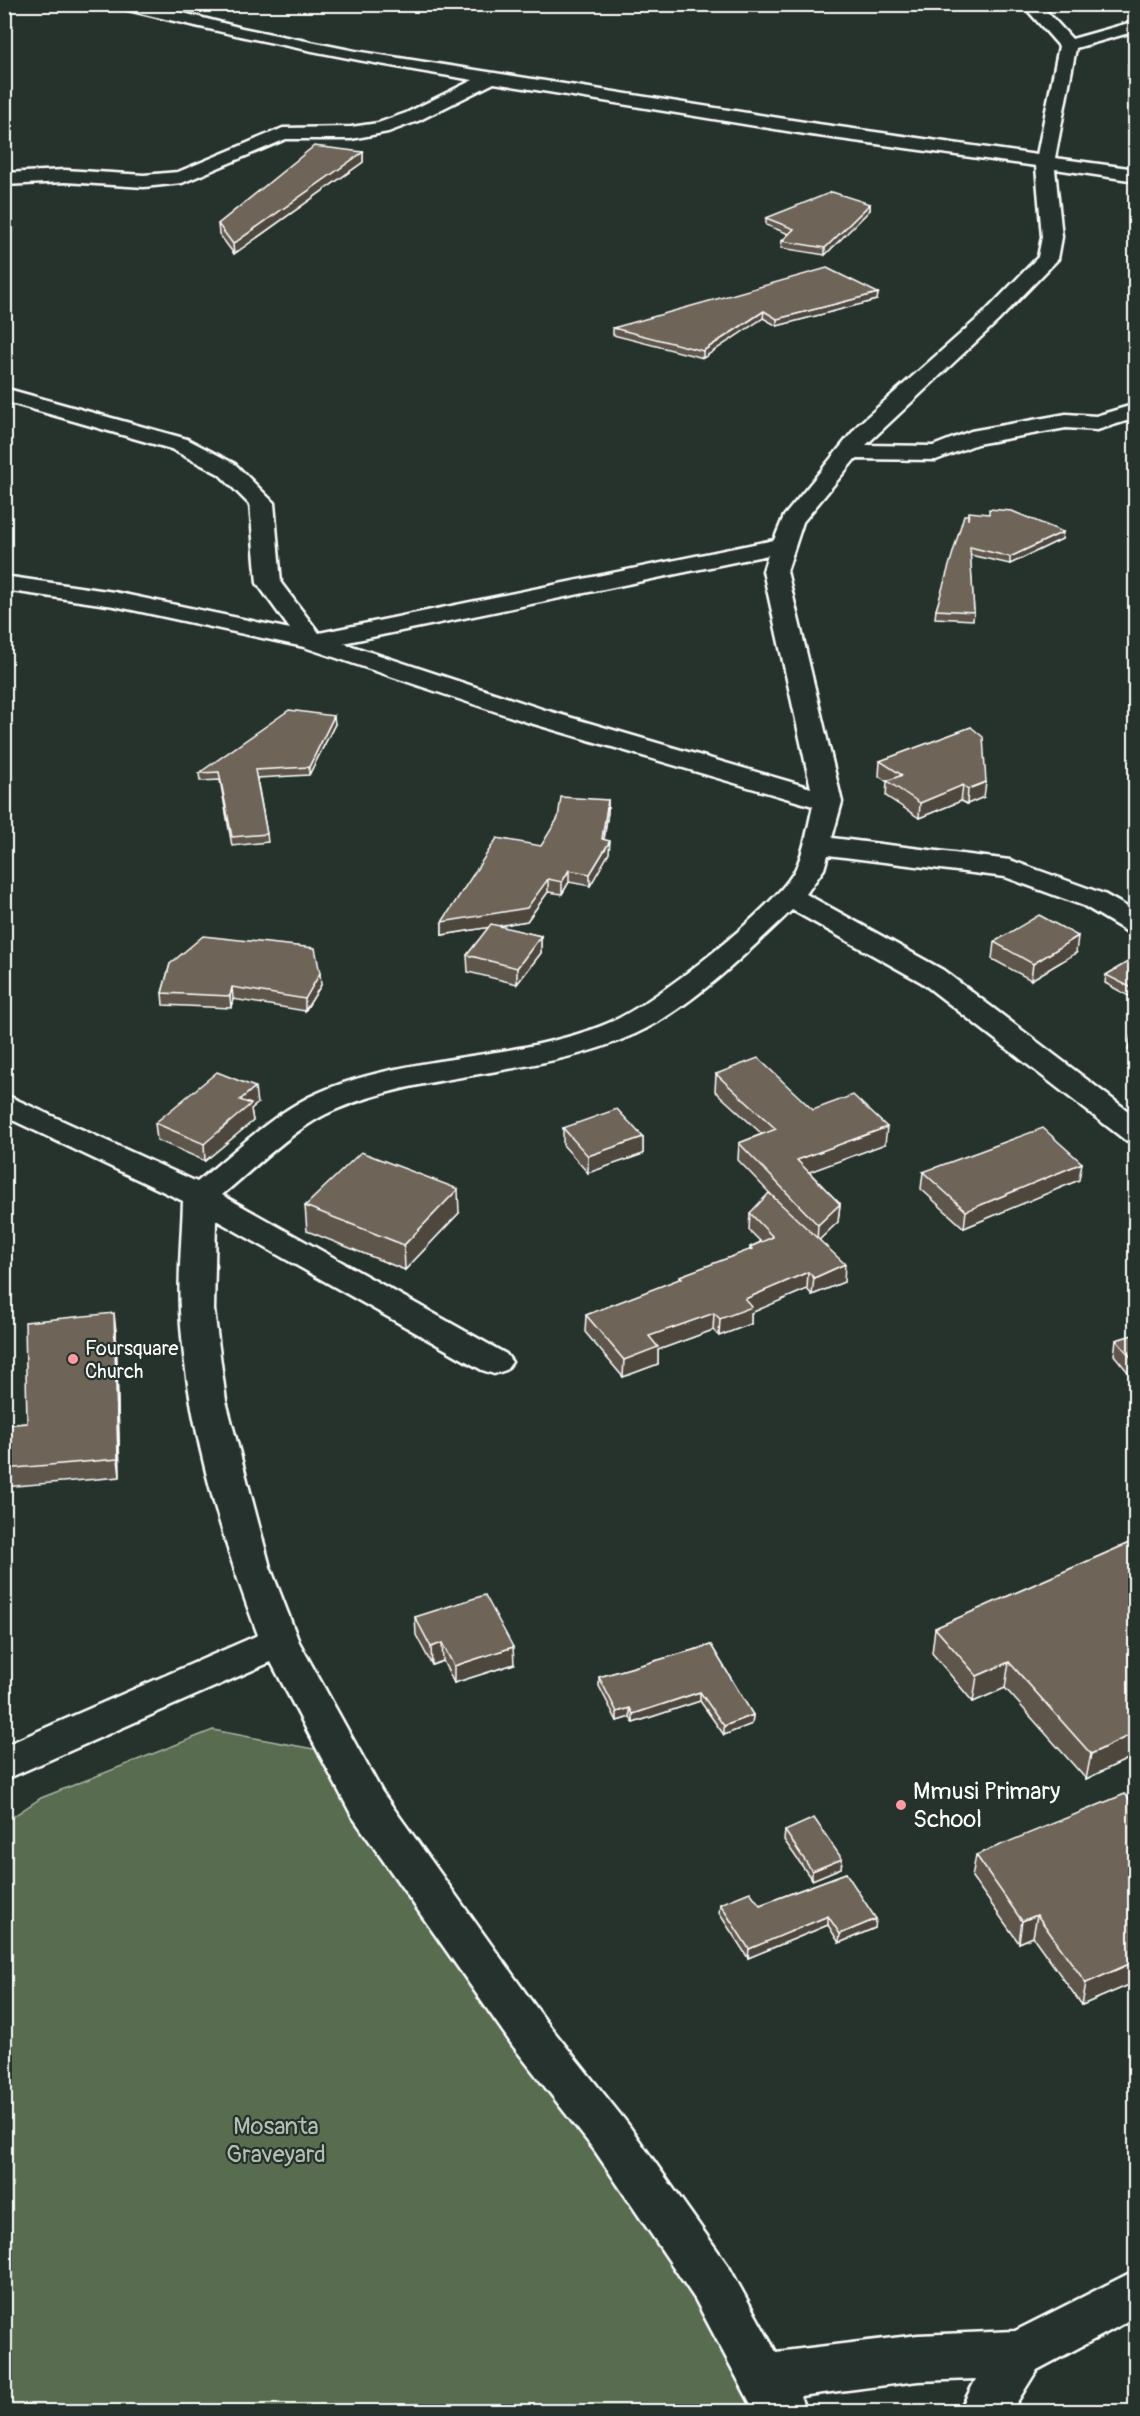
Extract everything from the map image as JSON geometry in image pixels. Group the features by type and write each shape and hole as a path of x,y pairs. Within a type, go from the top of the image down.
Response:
{"street":[{"path":"126,4 242,33 491,78 1136,175"},
{"path":"1030,4 1068,45"},
{"path":"1068,45 1136,26"},
{"path":"1068,45 1045,163 1052,237 1048,259 991,317 867,429 792,521 775,571 828,802 810,869 789,897 727,956 671,998 625,1027 581,1043 532,1055 376,1084 321,1104 281,1130 200,1196 197,1310 208,1401 251,1567 280,1642 367,1804 529,2033 611,2137 712,2283 773,2394 918,2358 1020,2354 1136,2292"},
{"path":"4,179 64,176 144,181 182,177 283,134 351,133 382,128 412,117 491,78"},
{"path":"4,394 179,444 227,469 262,503 269,583 313,642"},
{"path":"848,452 936,453 971,438 1066,421 1097,423 1136,411"},
{"path":"313,642 784,545"},
{"path":"4,583 114,599 262,629 313,642 536,716 828,802"},
{"path":"817,845 1010,869 1094,900 1136,925"},
{"path":"789,897 932,976 1136,1133"},
{"path":"4,1104 200,1196 320,1266 494,1362"},
{"path":"4,1764 280,1642"},
{"path":"983,2412 1020,2354"}],"green space":[{"name":"Mosanta Graveyard","path":"213,1730 340,1754 658,2220 759,2412 5,2412 5,1822 41,1798"}],"building":[{"path":"1136,62 1136,126 1130,126 1128,64"},
{"path":"314,146 363,152 233,244 218,224"},
{"path":"832,192 870,204 825,248 782,241 794,229 766,218"},
{"path":"827,268 878,293 777,319 764,311 703,351 613,328"},
{"path":"989,509 1012,511 1063,532 1010,557 970,547 974,612 936,610 964,515 968,515 968,520 969,512 989,514"},
{"path":"289,710 334,716 309,767 255,770 267,834 232,837 219,772 199,773"},
{"path":"971,727 983,737 986,782 968,789 963,785 920,803 887,781 902,775 880,761"},
{"path":"561,797 608,800 602,839 610,841 590,874 569,870 562,882 548,879 527,908 442,922 497,838 541,846 558,818"},
{"path":"1039,915 1078,936 1033,964 994,942"},
{"path":"491,924 541,936 517,968 467,955"},
{"path":"203,936 315,948 320,973 305,999 232,987 230,996 162,993 170,964"},
{"path":"1136,957 1136,990 1106,975"},
{"path":"758,1058 813,1110 853,1095 887,1127 797,1160 840,1204 818,1225 739,1143 776,1129 716,1074"},
{"path":"217,1072 255,1087 240,1100 251,1104 204,1144 155,1123"},
{"path":"617,1109 643,1137 588,1156 563,1128"},
{"path":"1043,1128 1082,1163 966,1211 923,1172"},
{"path":"361,1152 458,1189 404,1245 305,1206"},
{"path":"769,1193 845,1264 814,1278 808,1272 745,1299 752,1307 720,1319 714,1313 649,1336 658,1347 624,1360 586,1315 752,1249 750,1247 773,1237 750,1213"},
{"path":"114,1313 118,1459 4,1469 4,1425 27,1423 25,1322"},
{"path":"1136,1334 1136,1363 1116,1340"},
{"path":"1136,1540 1136,1732 1091,1754 1009,1662 977,1676 935,1628"},
{"path":"485,1595 513,1647 454,1666 442,1643 431,1647 415,1617"},
{"path":"711,1645 753,1715 724,1726 700,1692 633,1714 630,1708 617,1712 599,1677"},
{"path":"1125,1794 1136,1807 1136,1961 1086,1983 1037,1915 1022,1921 976,1855"},
{"path":"814,1818 842,1859 812,1871 785,1831"},
{"path":"846,1873 876,1919 840,1934 828,1916 749,1949 720,1904 750,1892 760,1905"}],"place":[{"name":"Foursquare Church","path":"73,1359"},
{"name":"Mmusi Primary School","path":"901,1805"}]}
